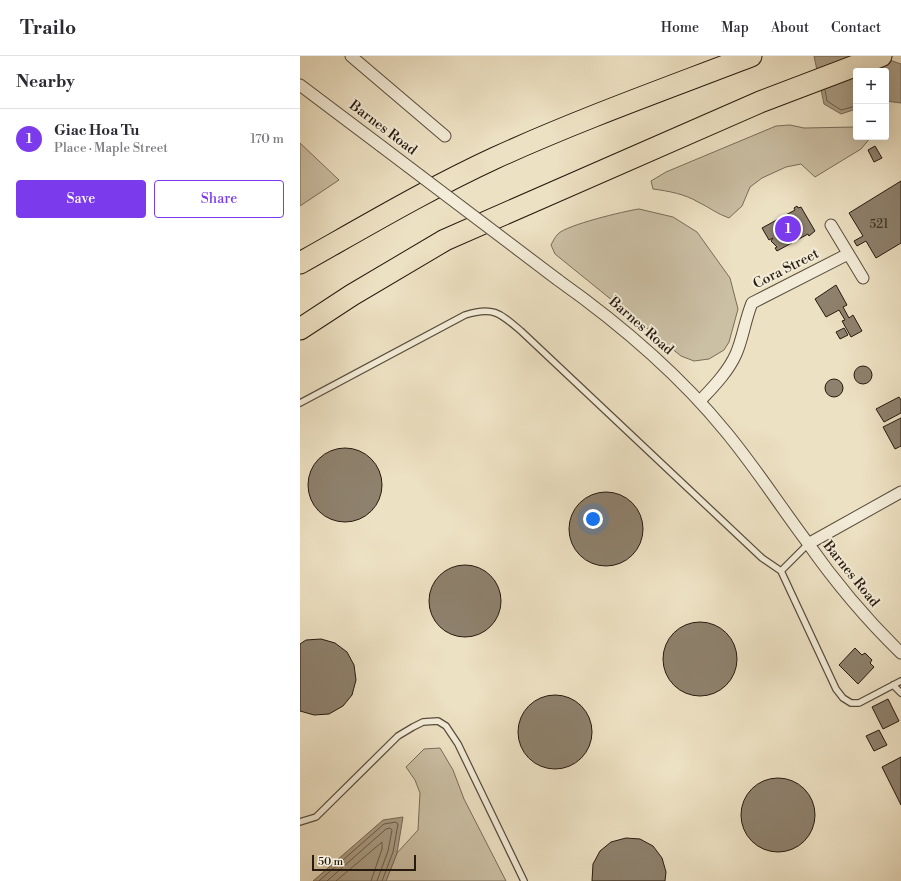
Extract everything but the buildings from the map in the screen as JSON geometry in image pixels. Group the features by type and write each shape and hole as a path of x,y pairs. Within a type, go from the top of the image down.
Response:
{"highway":[{"path":"300,263 415,198 495,158 623,104 751,56"},
{"path":"300,328 352,295 445,240 760,102 881,56"}],"street":[{"path":"351,56 445,136"},
{"name":"Barnes Road","path":"300,85 600,310 656,357 700,401 727,432 808,544 848,595 901,653"},
{"path":"831,225 862,278"},
{"name":"Cora Street","path":"700,401 720,380 736,354 752,303 848,254"},
{"path":"808,544 901,492"}],"lane":[{"path":"300,403 465,315 478,311 489,310 500,313 521,330 762,558 781,571 830,679 843,698 851,703 859,703 901,681"},
{"path":"781,571 808,544"},
{"path":"893,686 901,693"},
{"path":"300,822 316,817 398,736 423,722 438,721 446,726 458,744 524,881"}],"shaded area":[{"path":"790,125 804,128 853,127 853,140 868,140 861,149 815,177 801,164 786,167 762,178 750,187 742,206 729,218 688,197 653,189 651,181 666,172 776,126"},
{"path":"300,143 339,180 300,206"},
{"path":"639,209 673,217 697,232 730,278 738,309 729,342 724,350 709,359 694,361 681,356 555,254 551,245 557,235 563,230 596,219"},
{"path":"440,748 453,770 464,799 506,881 386,881 397,853 418,830 420,793 415,780 406,767 424,749"}],"water":[{"path":"814,56 878,56 901,64 901,103 889,101 889,68 853,68 853,110 841,114 824,104"},
{"path":"403,817 397,853 386,881 313,881 383,820"}],"place":[{"name":"Giac Hoa Tu","path":"788,229"}]}
